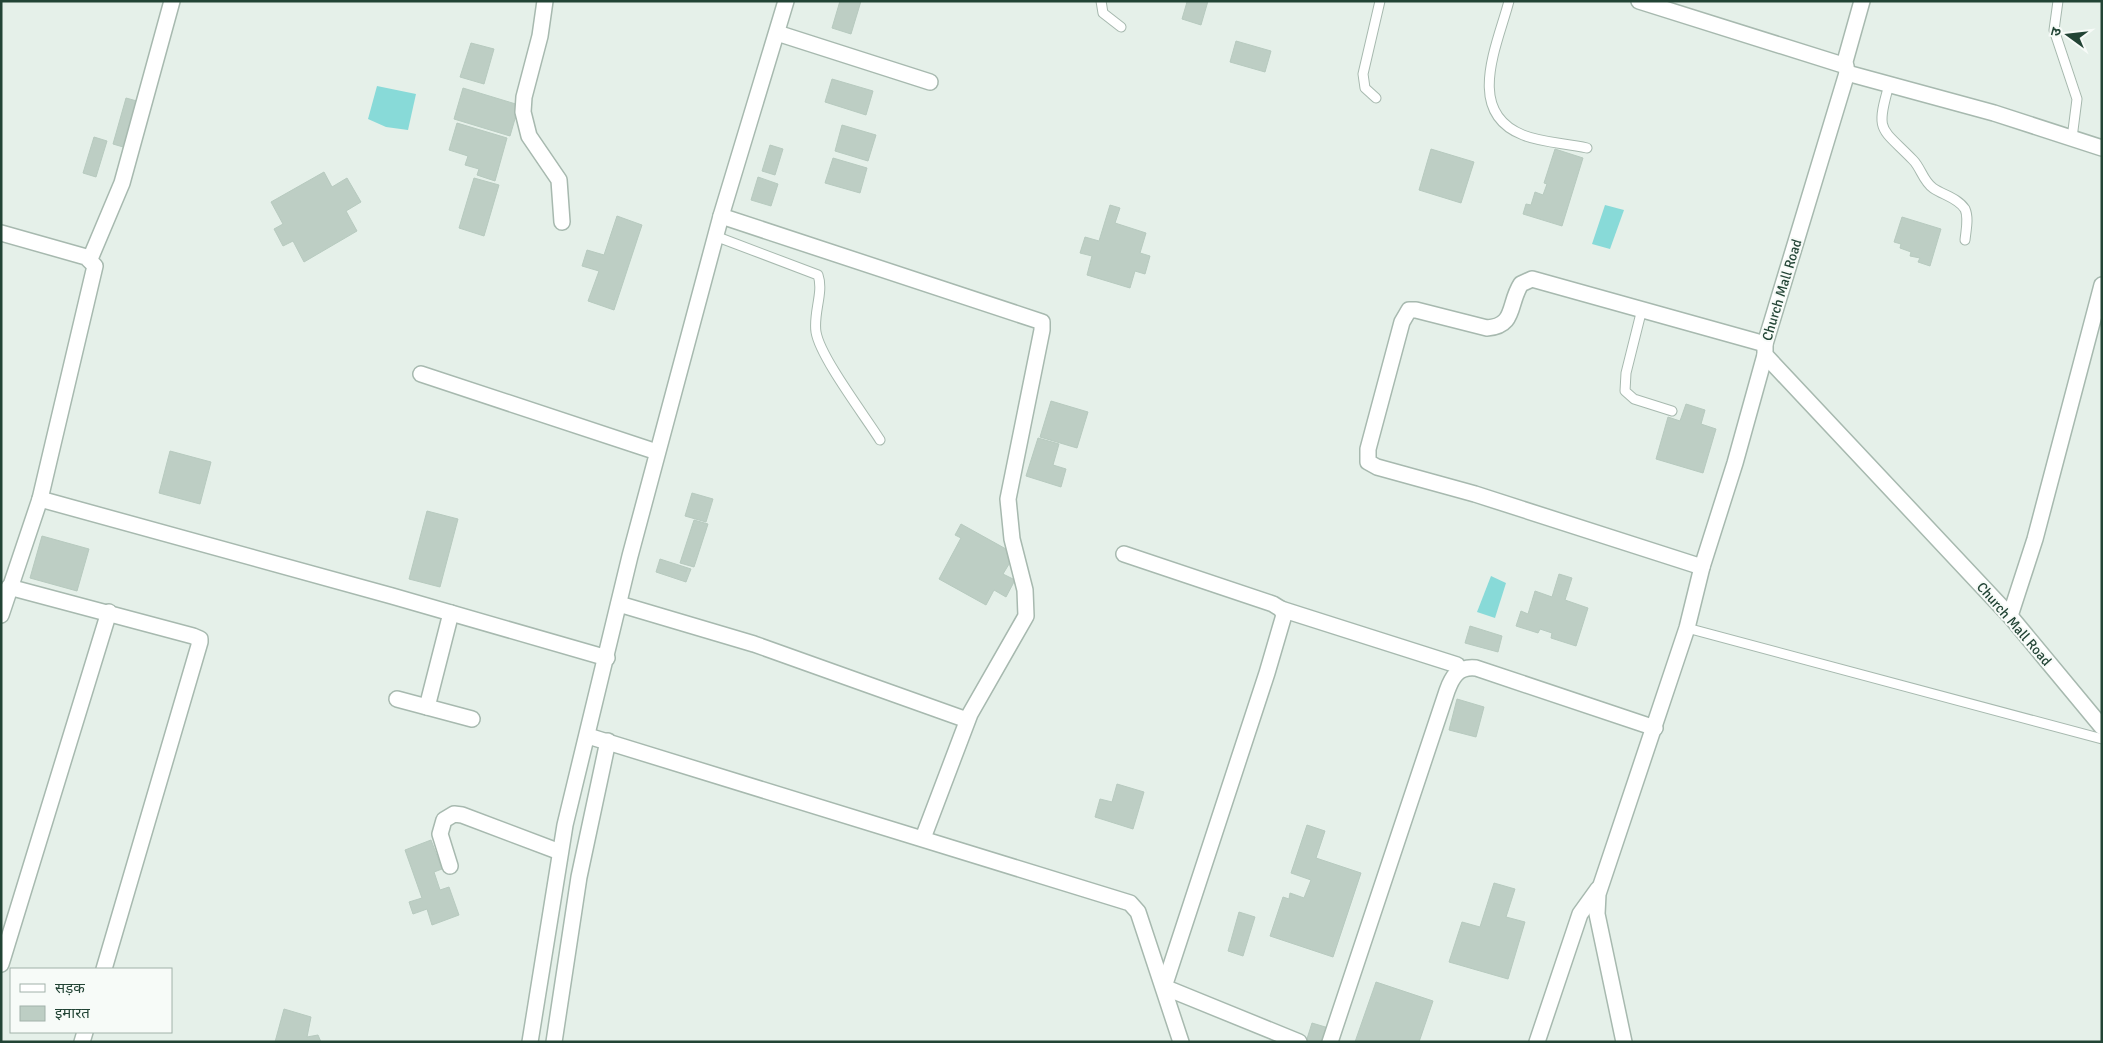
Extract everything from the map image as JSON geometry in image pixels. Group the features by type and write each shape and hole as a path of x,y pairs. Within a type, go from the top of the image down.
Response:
{"street":[{"path":"90,259 122,183 172,1"},
{"path":"545,1 540,36 524,97 523,112 529,136 559,180 562,222"},
{"path":"530,1042 570,800 715,236 786,1"},
{"path":"1639,1 1889,84 1994,113 2102,148"},
{"name":"Church Mall Road","path":"1862,1 1846,69 1765,350 2010,616 2102,727"},
{"path":"777,33 930,82"},
{"path":"721,216 1042,322 1042,330 1008,499 1012,539 1025,590 1026,616 967,720 923,838"},
{"path":"1,233 90,259 95,266 40,499 1,615"},
{"path":"1624,1042 1597,914 1600,886 1655,728 1687,628 1702,567 1735,463 1765,350 1642,309 1532,279 1521,284 1506,321 1496,328 1487,328 1416,310 1409,310 1402,322 1367,457 1368,462 1377,467 1475,494 1702,567"},
{"path":"2010,616 2035,539 2102,285"},
{"path":"421,374 658,452"},
{"path":"40,499 607,658"},
{"path":"1124,554 1273,604 1282,610 1457,665"},
{"path":"9,587 109,612 200,639 104,968"},
{"path":"619,604 754,644 967,720"},
{"path":"1164,987 1284,623 1282,610"},
{"path":"1,964 109,612"},
{"path":"427,707 451,613"},
{"path":"1330,1042 1447,692 1457,672 1463,668 1476,668 1655,728"},
{"path":"398,699 472,719"},
{"path":"588,736 1130,903 1138,912 1181,1042"},
{"path":"554,1042 579,878 608,741"},
{"path":"450,866 440,834 444,820 454,814 462,815 560,852"},
{"path":"1537,1042 1580,914 1600,886"},
{"path":"1164,987 1299,1042"}],"lane":[{"path":"1101,1 1103,13 1122,27"},
{"path":"1376,98 1365,88 1363,74 1380,1"},
{"path":"1509,1 1488,79 1489,99 1493,108 1501,120 1521,134 1536,139 1587,148"},
{"path":"2058,1 2054,30 2078,99 2072,138"},
{"path":"1889,84 1881,112 1883,129 1892,141 1914,161 1928,184 1960,203 1966,214 1965,240"},
{"path":"715,236 818,275 820,283 815,319 818,342 880,440"},
{"path":"1642,309 1626,373 1625,391 1634,399 1672,410"},
{"path":"1687,628 2102,739"}],"water":[{"path":"377,86 416,94 408,130 386,127 368,119"},
{"path":"1605,205 1624,210 1610,249 1592,244"},
{"path":"1491,576 1506,583 1495,618 1477,612"}],"building":[{"path":"840,1 861,1 851,34 832,28"},
{"path":"1183,1 1208,1 1201,25 1182,19 1187,2"},
{"path":"1236,41 1271,51 1265,72 1230,62"},
{"path":"471,43 494,49 484,84 460,77"},
{"path":"832,79 873,91 866,115 825,102"},
{"path":"463,88 519,105 510,136 454,119"},
{"path":"126,98 144,103 130,149 113,144"},
{"path":"457,123 507,138 495,181 477,175 479,169 465,165 468,156 449,150"},
{"path":"842,125 876,135 868,161 835,151"},
{"path":"94,137 107,141 96,177 83,173"},
{"path":"770,145 783,149 775,175 762,171"},
{"path":"1431,149 1474,162 1461,203 1419,190"},
{"path":"1555,149 1583,158 1562,226 1523,214 1526,204 1531,205 1535,192 1543,195 1547,184 1544,183"},
{"path":"833,158 867,168 860,193 825,183"},
{"path":"324,172 332,187 347,178 361,202 346,211 357,231 304,262 293,241 283,246 274,229 283,224 271,202"},
{"path":"758,177 778,184 771,206 751,200"},
{"path":"474,178 499,185 484,236 459,228"},
{"path":"1110,205 1120,208 1115,223 1146,233 1140,253 1150,256 1145,274 1135,271 1130,288 1087,275 1092,256 1080,253 1085,237 1099,241"},
{"path":"617,216 642,225 614,310 588,301 599,271 582,266 587,250 604,255"},
{"path":"1902,217 1941,229 1930,266 1918,262 1920,258 1910,256 1911,252 1900,248 1901,244 1894,242"},
{"path":"1051,401 1088,412 1077,448 1040,437"},
{"path":"1686,404 1705,410 1701,424 1716,429 1703,473 1656,459 1668,417 1680,421"},
{"path":"1038,438 1059,444 1053,465 1066,469 1061,487 1026,476"},
{"path":"170,451 211,462 200,504 159,493"},
{"path":"692,493 713,499 706,522 685,516"},
{"path":"427,511 458,519 440,587 409,579"},
{"path":"694,520 708,524 694,567 680,563"},
{"path":"961,524 1015,554 1003,574 1015,580 1006,597 994,590 986,605 939,579 961,538 955,535"},
{"path":"42,536 89,549 77,591 30,578"},
{"path":"660,559 691,569 686,582 656,572"},
{"path":"1559,574 1572,578 1565,600 1588,608 1576,646 1551,638 1552,633 1540,629 1538,633 1516,626 1521,611 1528,614 1535,591 1552,597"},
{"path":"1470,626 1502,636 1498,652 1465,643"},
{"path":"1457,699 1484,707 1476,737 1449,730"},
{"path":"1117,784 1144,792 1133,829 1095,817 1100,799 1112,802"},
{"path":"1307,825 1325,831 1316,858 1361,873 1333,957 1270,936 1283,897 1289,899 1290,893 1304,898 1311,880 1291,873"},
{"path":"431,840 442,869 434,872 440,890 449,887 459,915 432,925 427,909 413,914 409,902 422,898 405,850"},
{"path":"1494,883 1515,889 1506,917 1525,922 1508,979 1449,962 1462,922 1480,927"},
{"path":"1239,912 1255,917 1243,956 1228,951"},
{"path":"1376,982 1433,1001 1419,1042 1355,1042"},
{"path":"284,1009 311,1017 307,1037 318,1035 321,1042 275,1042"},
{"path":"1312,1023 1332,1029 1328,1042 1306,1042"}]}
